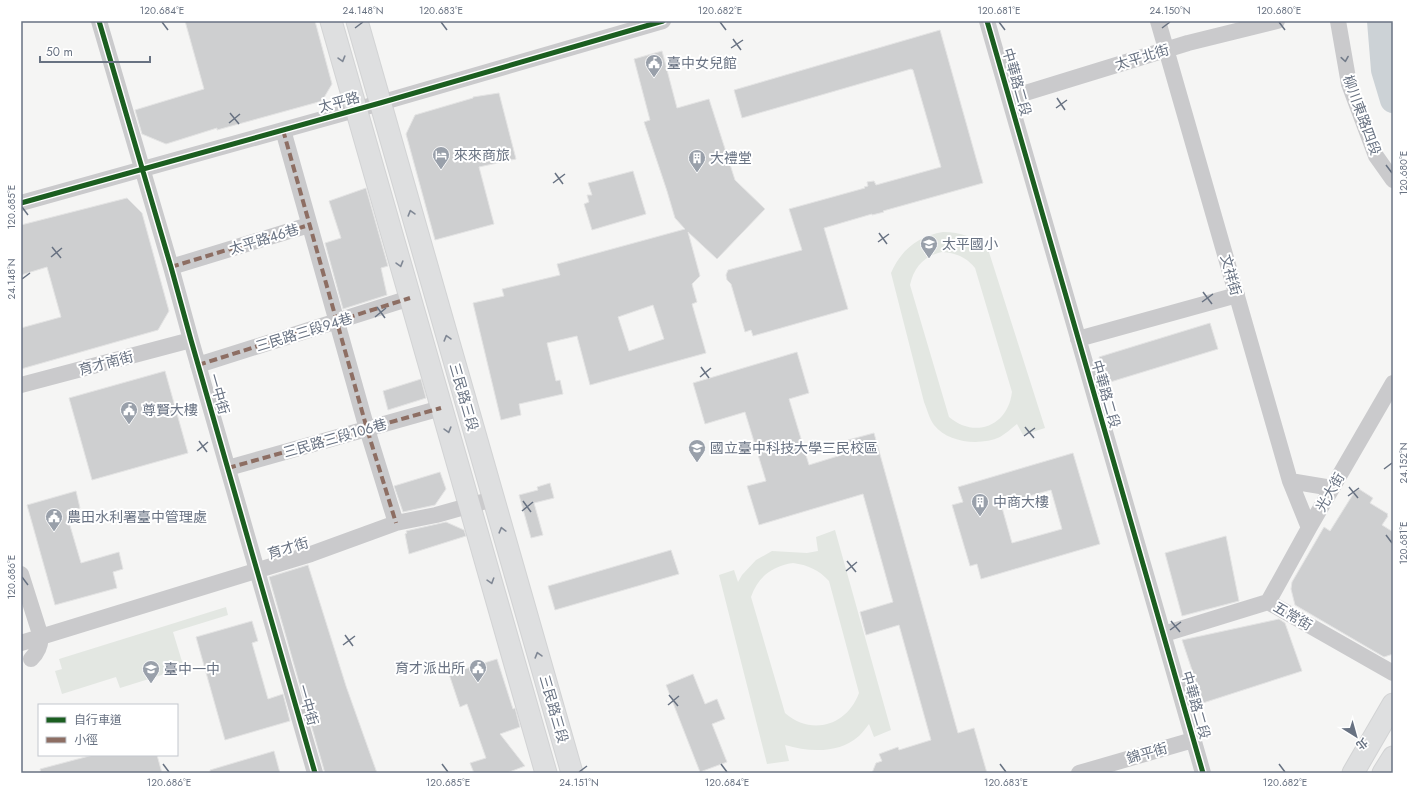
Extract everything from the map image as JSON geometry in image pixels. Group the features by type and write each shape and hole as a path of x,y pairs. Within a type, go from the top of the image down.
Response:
{"main road":[{"name":"三民路三段","path":"331,21 546,773"},
{"name":"三民路三段","path":"357,21 572,773"},
{"path":"1353,773 1393,704"},
{"path":"1383,773 1393,757"}],"street":[{"name":"一中街","path":"99,21 171,267 315,773"},
{"name":"太平路","path":"21,203 356,110 663,21"},
{"name":"中華路二段","path":"987,21 1203,773"},
{"name":"文祥街","path":"1158,21 1290,481 1309,528"},
{"name":"太平北街","path":"1009,98 1166,49 1277,21"},
{"name":"柳川東路四段","path":"1338,21 1349,84 1376,156 1393,180"},
{"name":"太平路46巷","path":"171,267 309,225 283,130"},
{"path":"309,225 367,429 396,523"},
{"path":"1078,339 1237,295"},
{"name":"三民路三段94巷","path":"198,365 410,298"},
{"name":"育才南街","path":"21,385 191,340"},
{"name":"光大街","path":"1268,602 1393,383"},
{"name":"三民路三段106巷","path":"228,468 442,408"},
{"path":"1290,481 1332,488"},
{"name":"育才街","path":"21,643 311,554 396,523 436,515 494,499"},
{"path":"21,574 41,637 40,647 31,659"},
{"name":"五常街","path":"1164,634 1268,602 1393,673"},
{"name":"錦平街","path":"1079,773 1193,740"}],"shaded area":[{"path":"943,232 961,234 978,241 988,249 1045,428 1023,435 1017,424 1000,437 992,440 974,442 947,436 932,422 924,402 891,273 900,257 911,245 934,234","holes":["942,252 964,258 975,268 1012,392 1009,404 1004,413 997,421 989,426 979,428 969,427 959,424 949,417 910,285 914,273 925,259"]},
{"path":"835,530 891,730 874,737 869,724 859,736 851,742 833,749 814,750 785,745 789,761 767,764 719,575 734,570 738,582 742,575 756,560 772,551 807,553 818,551 816,537","holes":["793,563 817,571 829,581 859,693 846,713 837,720 827,724 806,724 795,720 785,713 751,597 762,578 772,570"]},
{"path":"226,607 228,615 173,632 184,668 120,688 116,677 62,694 55,671 62,669 59,659"}],"building":[{"path":"185,21 315,21 332,84 322,101 217,130 217,128 166,144 142,134 135,110 204,89"},
{"path":"940,30 983,183 824,228 848,309 753,336 751,330 745,332 731,284 727,280 726,275 728,270 802,250 789,209 865,188 864,187 868,186 867,182 874,181 876,185 941,167 913,70 911,69 742,118 734,90"},
{"path":"662,51 677,108 709,99 735,180 765,209 717,259 688,232 700,276 692,284 697,302 692,304 706,353 590,385 577,336 547,343 556,381 560,380 563,394 519,404 521,415 501,420 473,303 504,296 502,289 560,275 557,264 685,229 675,218 644,122 650,120 634,59","holes":["653,305 664,339 629,351 618,317"]},
{"path":"499,93 516,159 479,167 494,224 435,240 406,134 415,115 473,97"},
{"path":"633,171 646,214 592,230 584,204 589,202 587,195 592,195 588,183"},
{"path":"366,188 388,266 381,268 387,295 343,309 325,243 341,238 329,201"},
{"path":"127,198 142,213 169,311 158,330 21,369 21,328 61,317 47,267 21,275 21,225"},
{"path":"1210,323 1218,349 1107,383 1099,357"},
{"path":"797,352 809,393 789,399 809,465 851,452 848,440 874,433 958,733 974,728 987,773 872,773 876,763 882,761 879,754 898,747 899,750 931,740 899,625 866,635 860,612 893,602 863,494 759,525 747,486 766,481 745,412 705,424 693,383"},
{"name":"尊賢大樓","path":"165,371 188,453 92,480 69,398"},
{"path":"421,379 426,398 388,410 383,391"},
{"name":"中商大樓","path":"1073,453 1100,544 981,579 977,564 970,566 952,505 963,502 958,487","holes":["1051,490 1062,529 1012,543 1001,504"]},
{"path":"440,472 446,489 435,505 403,512 394,486"},
{"path":"550,483 554,498 534,503 543,535 531,538 519,495 538,490 537,487"},
{"path":"1359,489 1373,498 1370,503 1388,514 1382,525 1393,532 1393,654 1384,657 1295,605 1291,589 1292,582 1324,527 1330,531 1355,491"},
{"name":"農田水利署臺中管理處","path":"76,491 80,508 66,512 81,563 119,552 123,569 113,572 117,588 55,605 27,505"},
{"path":"446,522 464,530 466,536 409,554 405,534 407,533 406,531"},
{"path":"1226,536 1239,601 1182,616 1165,553"},
{"path":"671,550 679,574 555,610 548,586"},
{"path":"308,565 346,686 377,773 325,773 324,770 269,577"},
{"path":"1279,619 1285,623 1302,671 1203,703 1182,640"},
{"path":"252,621 258,641 252,643 268,699 283,694 290,721 225,740 196,637"},
{"path":"497,659 513,709 515,708 520,727 500,734 525,766 507,773 474,773 470,763 486,758 467,704 460,707 449,674"},
{"path":"693,674 705,704 717,699 725,719 712,724 727,762 700,772 666,685"},
{"path":"274,751 280,773 210,773 210,770"},
{"path":"89,756 157,756 162,773 41,773 40,769"}],"waterway":[{"path":"1380,21 1384,70 1393,100"}],"marked path":[{"path":"283,130 367,429 396,523"},
{"path":"171,267 309,225"},
{"path":"198,365 410,298"},
{"path":"228,468 441,408"}],"cycle path":[{"path":"99,21 171,267 315,773"},
{"path":"21,203 380,103 663,21"},
{"path":"987,21 1203,773"}],"place":[{"name":"臺中女兒館","path":"654,78"},
{"name":"來來商旅","path":"441,170"},
{"name":"大禮堂","path":"697,173"},
{"name":"太平國小","path":"929,259"},
{"name":"尊賢大樓","path":"129,425"},
{"name":"國立臺中科技大學三民校區","path":"697,463"},
{"name":"中商大樓","path":"980,517"},
{"name":"農田水利署臺中管理處","path":"54,532"},
{"name":"育才派出所","path":"478,683"},
{"name":"臺中一中","path":"151,684"}]}
